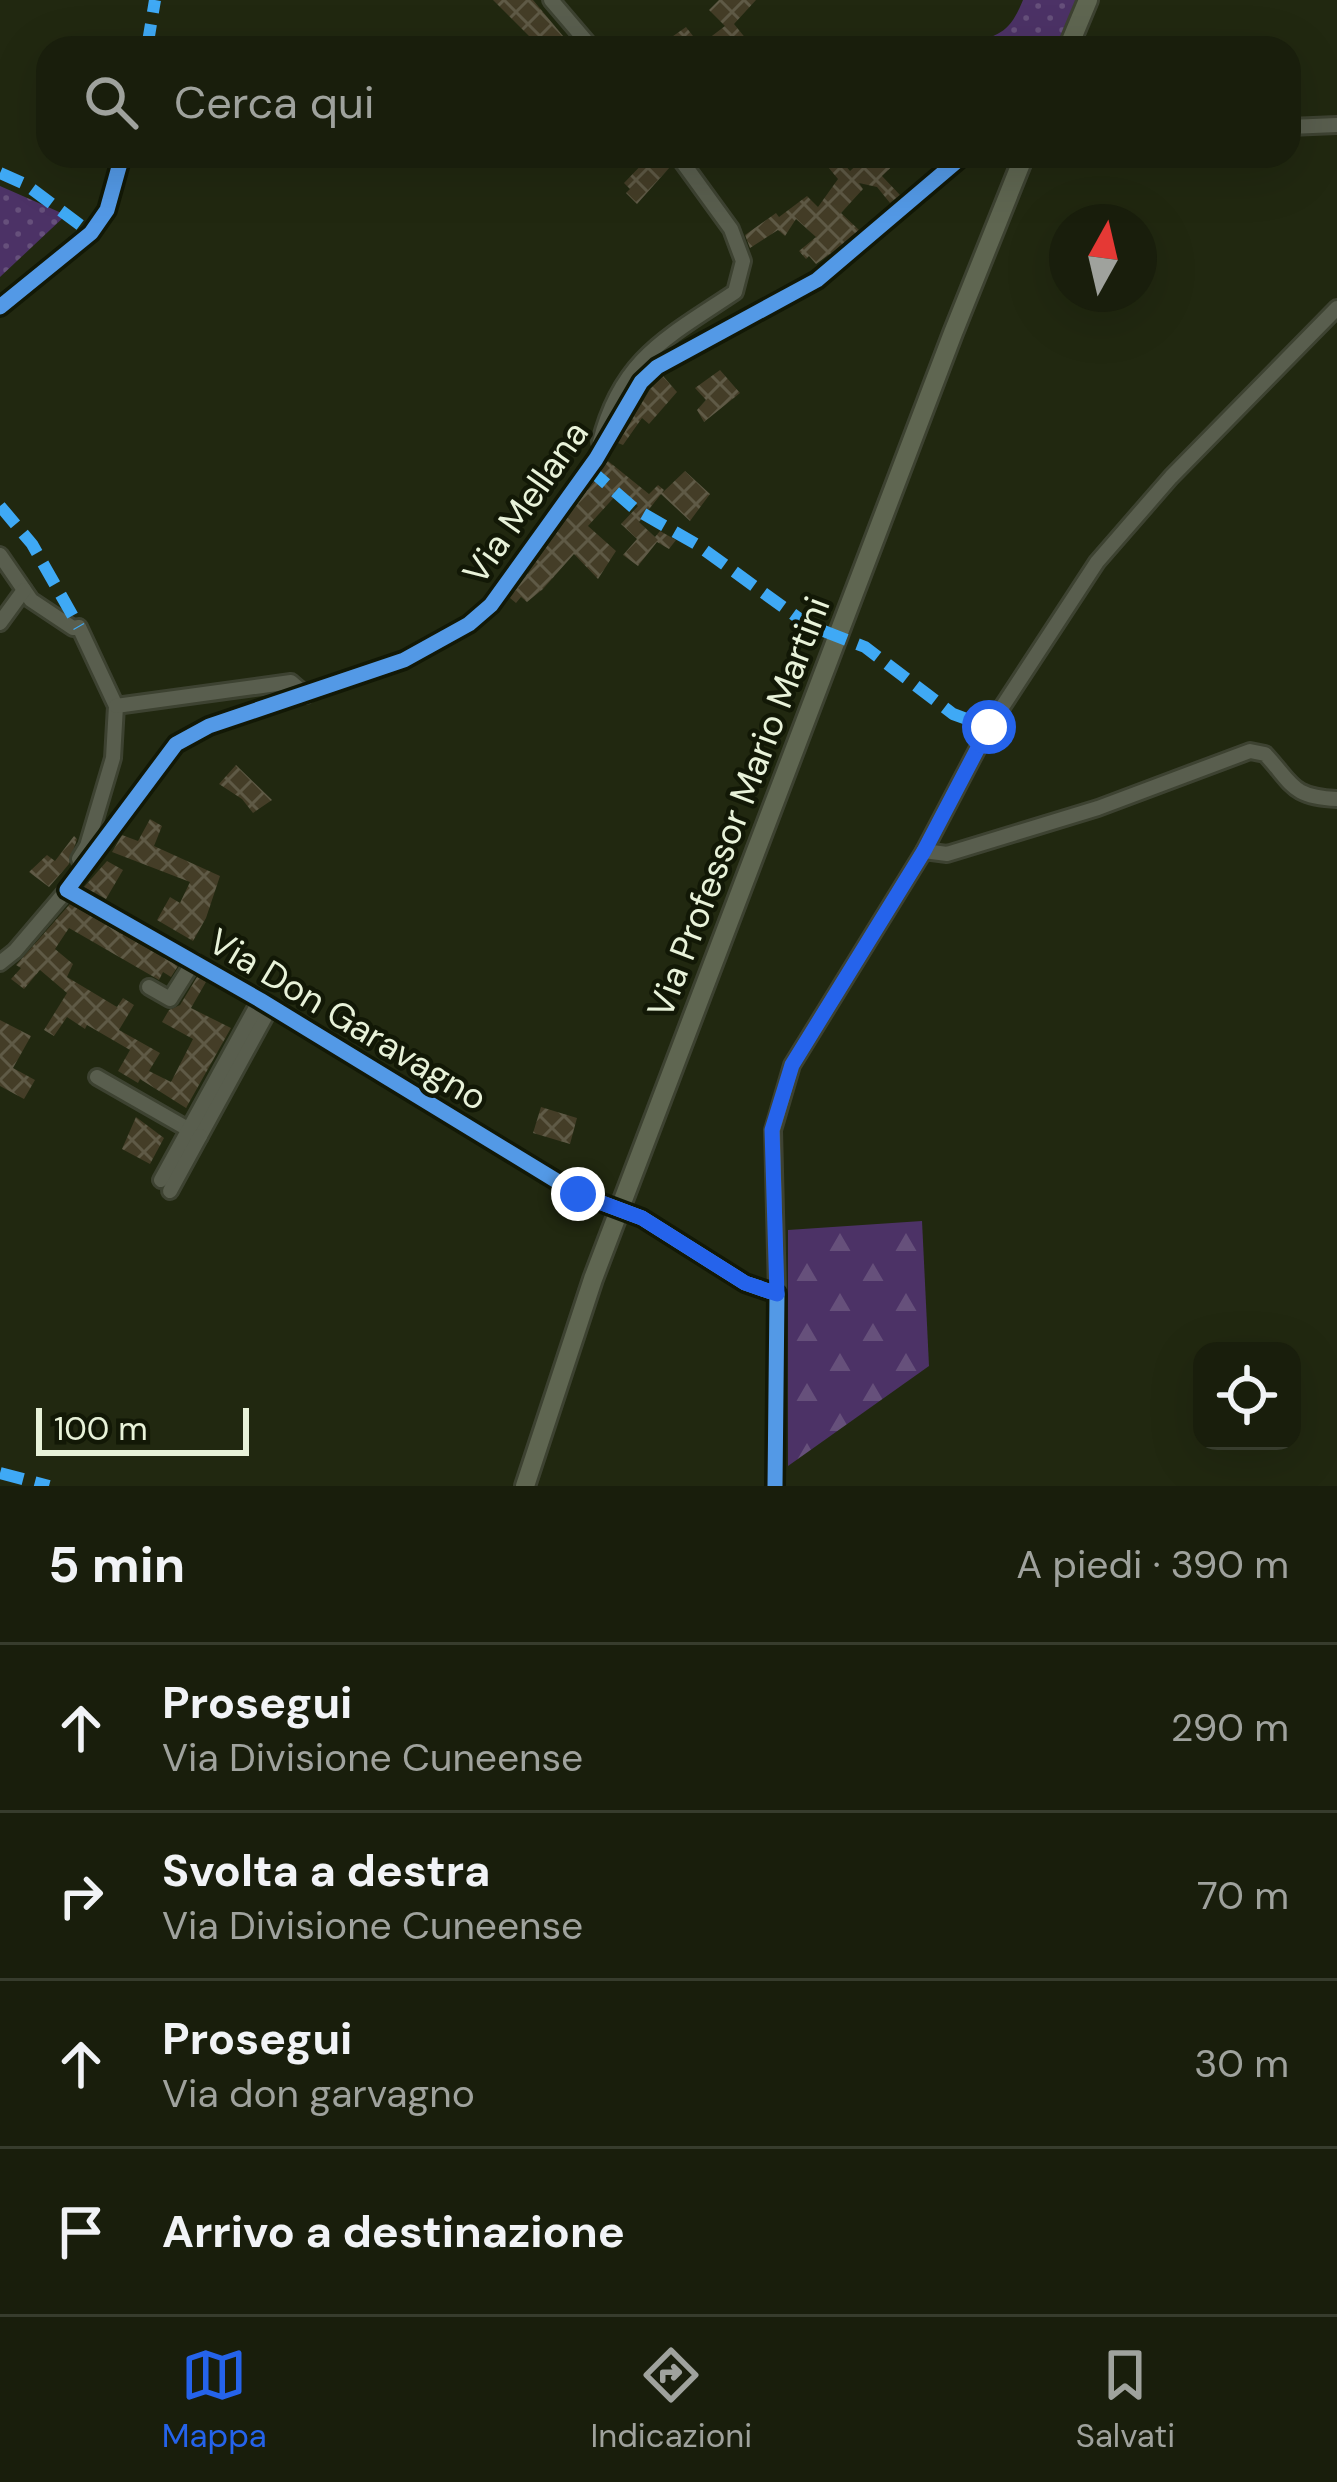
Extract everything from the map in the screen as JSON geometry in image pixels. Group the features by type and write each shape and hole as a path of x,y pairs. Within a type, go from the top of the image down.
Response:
{"main road":[{"path":"1073,36 1088,0"},
{"name":"Via Professor Mario Martini","path":"525,1486 593,1279 1019,168"}],"street":[{"path":"551,0 582,36"},
{"path":"1301,127 1337,125"},
{"path":"596,458 605,421 624,380 651,348 735,292 743,261 731,229 687,168"},
{"name":"Via Mellana","path":"0,963 16,951 67,890 176,745 208,726 404,660 480,614 596,458 641,382 657,367 817,280 949,168"},
{"path":"775,1486 777,1294 772,1130 792,1065 924,851 989,727 1097,562 1171,477 1337,308"},
{"path":"0,555 31,600 73,628 79,627 116,706 113,758 87,846 65,880 67,890"},
{"path":"0,623 24,590"},
{"path":"116,706 291,682 306,695"},
{"path":"924,851 947,854 1098,808 1250,751 1265,754 1292,790 1312,798 1337,799"},
{"name":"Via Don Garavagno","path":"67,890 265,1003 578,1194 642,1218 745,1283 777,1294"},
{"path":"149,987 170,999 194,961"},
{"path":"166,1185 265,1003"},
{"path":"97,1077 195,1133"}],"green space":[{"path":"1023,0 1077,0 1063,36 994,36 1018,12"},
{"path":"0,186 66,215 0,277"},
{"path":"922,1221 929,1366 788,1466 788,1230"}],"building":[{"path":"493,0 533,0 563,36 529,36"},
{"path":"719,0 756,0 734,24 744,36 712,36 725,26 709,10"},
{"path":"638,168 669,168 637,204 624,183"},
{"path":"829,168 890,168 882,176 900,195 890,203 877,187 859,183 863,189 841,213 859,230 816,264 799,251 816,237 796,219 785,236 778,230 750,248 745,235 776,213 779,217 807,196 818,207 838,179"},
{"path":"720,370 740,393 704,422 697,410 706,400 695,388"},
{"path":"663,376 677,392 649,424 642,418 623,445 618,443 650,389"},
{"path":"608,461 649,494 658,485 662,493 685,471 710,494 690,521 661,494 639,522 655,537 660,531 676,540 669,549 657,542 638,566 623,555 637,539 621,524 638,506 619,492 588,526 616,551 598,579 574,554 543,589 527,602 521,597 516,603 510,598"},
{"path":"236,765 272,800 253,813 219,784"},
{"path":"150,819 162,826 154,846 220,876 193,941 157,920 170,897 180,903 190,882 112,852 122,835 138,841"},
{"path":"74,836 69,864 49,887 29,872 47,855 55,861"},
{"path":"107,861 123,870 106,899 84,887"},
{"path":"70,904 178,966 171,977 163,972 159,980 69,928 55,949 73,964 67,977 117,1007 123,998 134,1005 119,1030 160,1053 149,1071 171,1082 193,1039 162,1022 169,1010 180,1005 197,977 206,982 191,1008 231,1028 186,1108 118,1071 130,1050 87,1025 85,1029 67,1017 54,1036 44,1030 67,993 40,970 24,989 11,979 21,968 16,965"},
{"path":"0,1020 31,1036 13,1068 35,1080 24,1099 0,1086"},
{"path":"541,1107 577,1118 570,1144 533,1133"},
{"path":"136,1117 164,1138 150,1164 122,1149"}],"marked path":[{"path":"149,36 155,0"},
{"path":"0,173 25,184 91,233"},
{"path":"588,468 635,509 696,544 808,625 865,647 953,714 989,727"},
{"path":"0,506 32,544 79,627"},
{"path":"0,1473 49,1486"}],"cycle path":[{"path":"0,307 91,233 107,210 119,168"},
{"path":"775,1486 777,1294 745,1283 642,1218 578,1194 260,1000 67,890 176,744 209,726 404,660 469,624 491,605 596,459 641,382 657,367 817,280 949,168"}],"route":[{"path":"578,1194 642,1218 745,1283 777,1294 772,1130 792,1065 924,851 989,727"}]}
